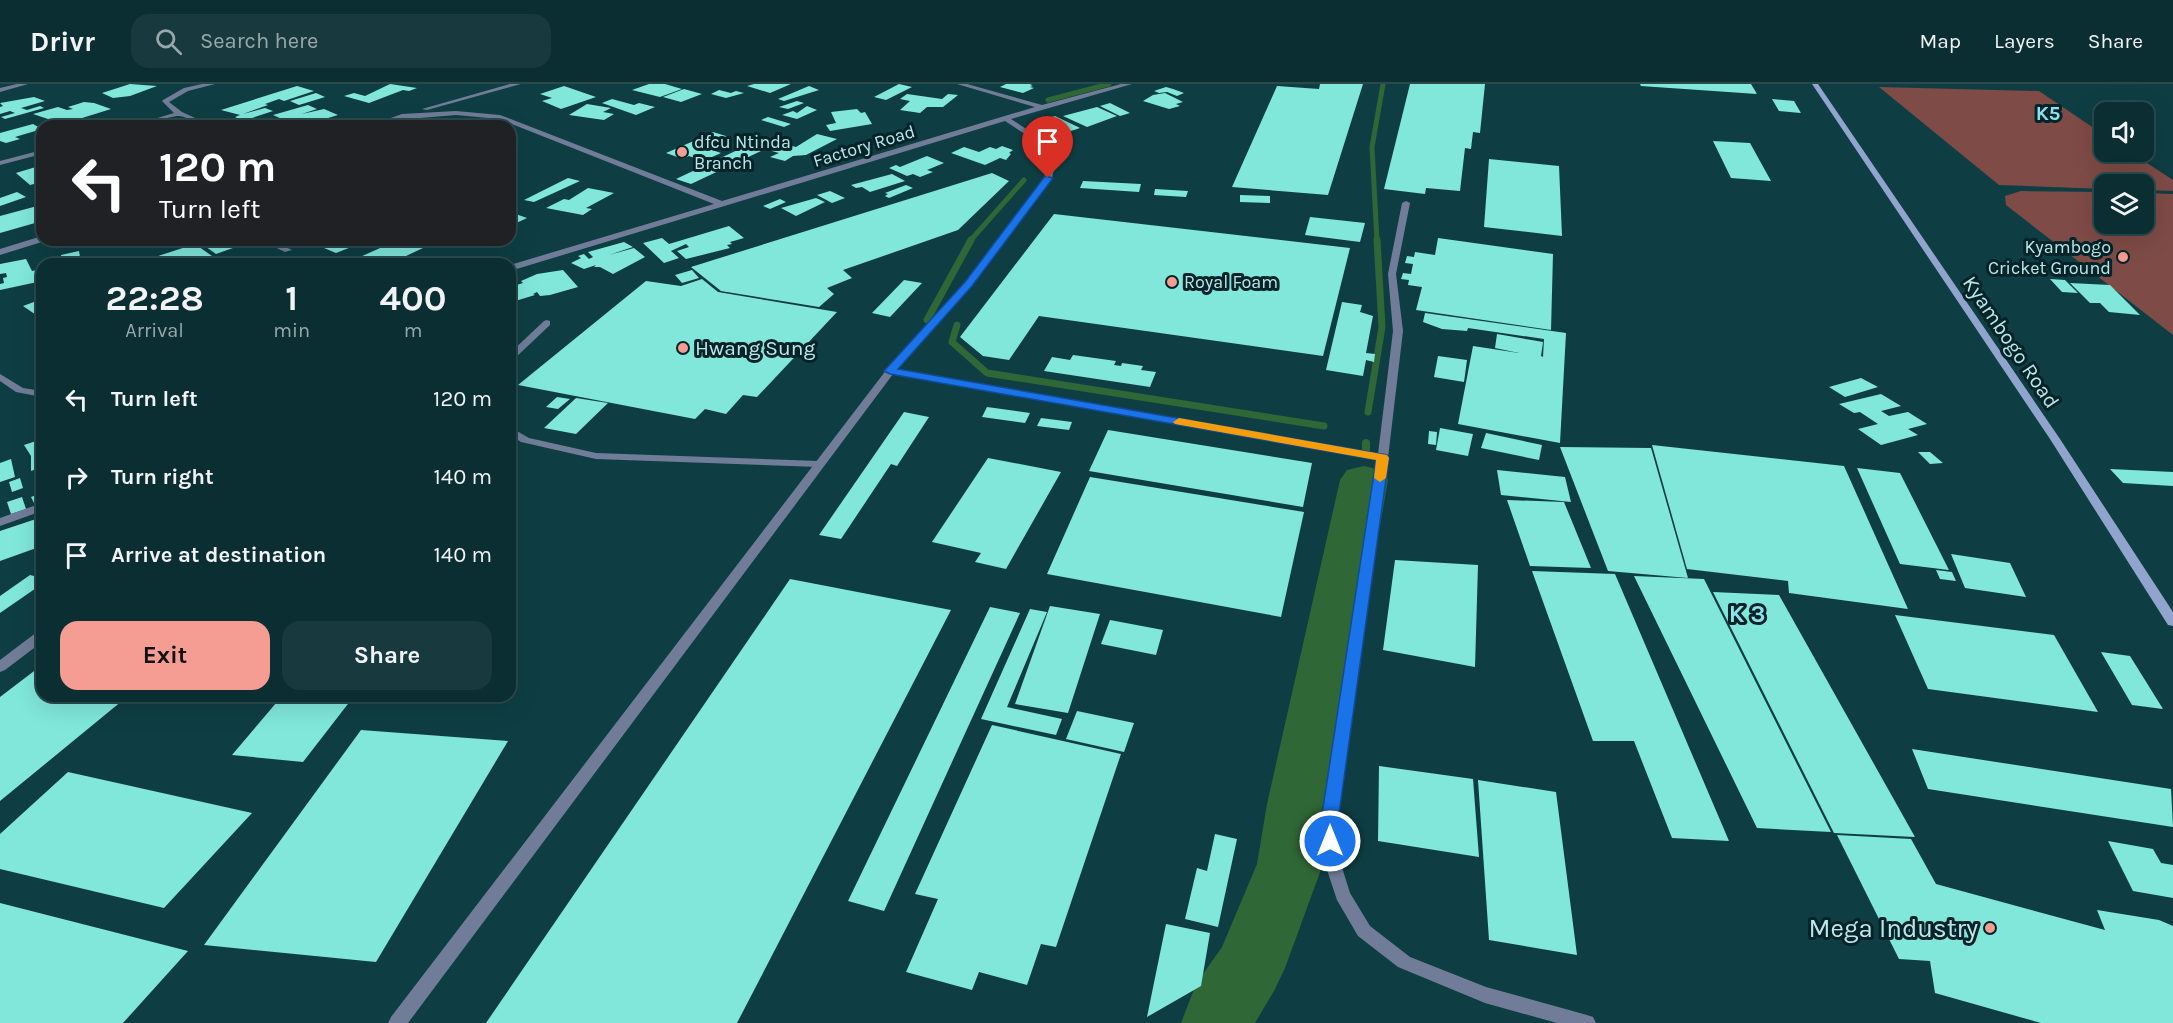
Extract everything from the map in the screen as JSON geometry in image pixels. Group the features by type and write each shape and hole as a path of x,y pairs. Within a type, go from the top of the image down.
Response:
{"street":[{"path":"0,90 25,84"},
{"path":"194,120 169,107 165,101 187,87 212,84"},
{"path":"390,120 518,84"},
{"path":"960,84 1042,107"},
{"name":"Factory Road","path":"516,266 1042,107 1129,84"},
{"name":"Kyambogo Road","path":"1815,84 2055,439 2173,622"},
{"path":"396,118 456,113 500,117 508,120"},
{"path":"158,120 180,114"},
{"path":"397,1023 890,371 968,284 1048,178 1052,160 1048,146 1006,119"},
{"path":"516,123 722,204"},
{"path":"0,163 36,154"},
{"path":"1406,203 1392,274 1398,331 1383,458 1329,821 1332,861 1343,895 1364,930 1404,962 1485,995 1587,1023"},
{"path":"0,252 36,241"},
{"path":"278,246 288,250"},
{"path":"516,352 547,323"},
{"path":"890,371 1383,458"},
{"path":"0,377 20,390 36,393"},
{"path":"516,434 525,440 596,456 819,464"},
{"path":"0,522 36,509"},
{"path":"0,666 36,639"}],"shaded area":[{"path":"1879,87 2039,91 2094,128 2094,162 2145,162 2173,180 2173,191 2154,190 2154,174 2094,174 2094,189 1999,185"},
{"name":"Kyambogo Cricket Ground","path":"2021,191 2094,192 2094,234 2154,234 2154,193 2173,194 2173,335 2006,205 2005,196"}],"building":[{"path":"130,84 157,86 130,96 113,98 102,93"},
{"path":"390,84 417,88 409,91 403,90 369,103 344,96 354,93 365,96"},
{"path":"649,84 665,84 682,89 660,97 632,90"},
{"path":"791,84 770,93 747,86"},
{"path":"899,84 912,87 886,100 874,97"},
{"path":"1006,84 1032,84 1030,85 1033,86 1030,87 1034,88 1023,93 1000,87"},
{"path":"1320,84 1363,84 1328,195 1232,187 1277,86 1319,89"},
{"path":"1410,84 1485,84 1480,133 1473,132 1471,149 1465,148 1460,191 1426,188 1425,194 1384,189"},
{"path":"1640,84 1751,84 1757,94 1641,86"},
{"path":"297,86 314,91 284,101 279,99 265,104 268,105 243,114 265,108 273,111 246,120 235,117 240,115 221,110"},
{"path":"564,86 596,97 561,109 542,101 552,98 540,94"},
{"path":"809,86 819,90 784,101 778,99"},
{"path":"1166,87 1184,93 1177,96 1154,91"},
{"path":"684,89 702,94 681,102 663,97"},
{"path":"719,90 744,93 726,98 711,94"},
{"path":"316,93 325,97 299,105 290,101"},
{"path":"1165,93 1183,102 1176,104 1180,106 1169,109 1143,101 1153,95"},
{"path":"907,94 942,99 948,94 958,95 943,107 927,107 920,113 900,110 910,101 900,99"},
{"path":"34,97 45,101 21,108 27,110 40,106 44,108 5,119 1,117 15,113 10,111 0,114 0,107 3,106 0,103"},
{"path":"612,99 634,105 639,103 655,107 636,115 602,103"},
{"path":"1772,99 1794,101 1801,113 1779,111"},
{"path":"797,101 804,103 788,109 779,107"},
{"path":"84,102 111,109 76,120 51,120 33,114 58,107 73,109 68,107"},
{"path":"1110,103 1130,113 1120,116 1100,106"},
{"path":"587,104 611,108 603,112 614,114 604,120 569,115"},
{"path":"308,105 317,109 302,114 324,109 338,115 322,120 285,120 288,119 273,115"},
{"path":"807,106 817,110 797,119 782,115 793,111 797,113"},
{"path":"1097,107 1117,116 1087,127 1063,116"},
{"path":"857,109 861,113 865,112 872,124 830,131 826,125 836,123 831,112"},
{"path":"1055,116 1080,128 1071,131 1046,119"},
{"path":"768,117 791,124 784,127 761,120"},
{"path":"33,124 36,126 36,131 15,137 20,139 6,143 0,141 0,133"},
{"path":"713,132 729,137 715,143 699,137"},
{"path":"817,134 837,139 806,155 793,156 785,161 770,157 779,153 772,151 785,144 796,147"},
{"path":"696,140 710,144 703,147 721,153 703,161 689,156 683,159 666,153"},
{"path":"1713,141 1750,143 1771,181 1731,178"},
{"path":"746,146 761,151 691,184 676,179"},
{"path":"1002,146 1013,150 1006,160 1000,158 985,165 951,153 964,147 979,152 990,147 996,149"},
{"path":"927,156 944,163 927,170 933,172 920,177 913,174 907,176 889,168 896,165 900,167"},
{"path":"1489,159 1559,166 1562,236 1484,227"},
{"path":"36,167 36,184 30,185 16,173"},
{"path":"992,173 1009,181 958,230 843,270 852,278 827,288 834,294 819,307 721,291 691,267"},
{"path":"892,174 905,181 870,192 862,187 856,188 851,185"},
{"path":"568,178 580,181 534,202 524,200"},
{"path":"1083,181 1141,184 1139,192 1080,188"},
{"path":"906,185 913,188 889,198 885,196 888,194 885,193"},
{"path":"588,188 614,193 586,208 592,209 583,215 546,208 564,199 569,200"},
{"path":"1155,189 1188,191 1186,197 1154,195"},
{"path":"830,191 845,198 832,203 817,195"},
{"path":"17,192 26,197 0,206 0,198"},
{"path":"1240,195 1270,196 1270,203 1240,202"},
{"path":"816,198 825,202 796,216 781,208"},
{"path":"780,199 786,202 770,209 763,206"},
{"path":"36,206 36,223 0,233 0,216"},
{"path":"516,214 527,218 516,223"},
{"name":"Royal Foam","path":"1054,214 1350,248 1323,356 1039,316 1009,360 983,356 960,337"},
{"path":"1310,217 1365,223 1360,242 1305,235"},
{"path":"729,226 744,238 730,242 732,244 727,245 730,248 686,259 677,251 689,247 686,244 671,251 679,258 664,263 643,243 662,238 669,244"},
{"path":"1438,238 1553,254 1551,330 1416,310 1422,287 1408,285 1409,280 1401,279 1403,273 1411,274 1413,264 1405,263 1407,256 1414,257 1415,252 1435,255"},
{"path":"624,242 633,247 609,255 634,248 645,257 613,274 600,267 594,267 596,265 584,269 571,263 584,254 589,259 593,257 588,252"},
{"path":"189,246 198,246 212,256 206,258 152,258"},
{"path":"205,246 239,246 216,254"},
{"path":"329,246 354,246 336,253 324,248"},
{"path":"385,246 427,246 402,258 360,257"},
{"path":"79,251 80,257 62,258 61,255"},
{"path":"26,259 32,271 36,270 36,282 0,290 0,284 4,283 3,278 7,277 6,273 0,274 0,264"},
{"path":"563,270 578,287 550,295 540,296 537,292 533,294 535,295 516,301 516,285 537,274"},
{"path":"692,270 699,278 682,283 675,275"},
{"name":"Hwang Sung","path":"702,279 718,292 837,312 757,397 743,395 726,414 705,409 695,419 518,385 646,281 681,286"},
{"path":"2050,279 2065,280 2078,293 2062,292"},
{"path":"904,280 922,283 890,317 872,313"},
{"path":"2070,283 2110,285 2140,315 2109,312 2100,303 2090,303"},
{"path":"36,301 36,315 23,306"},
{"path":"1342,302 1362,305 1360,312 1373,316 1366,353 1375,354 1374,362 1366,360 1363,376 1326,370"},
{"path":"1425,313 1566,333 1560,443 1458,424 1473,346 1519,353 1495,348 1497,334 1543,342 1541,356 1543,357 1544,339 1468,328 1467,331 1442,329 1423,322"},
{"path":"1073,355 1116,361 1114,365 1121,366 1122,363 1143,366 1141,370 1156,372 1150,387 1044,371 1052,357 1070,360"},
{"path":"1438,356 1467,360 1464,382 1434,377"},
{"path":"1861,378 1878,387 1845,397 1829,387"},
{"path":"1881,394 1901,406 1881,411 1889,416 1908,412 1927,424 1908,429 1918,435 1881,445 1858,429 1878,424 1860,412 1854,413 1839,404"},
{"path":"557,397 570,399 558,409 546,407"},
{"path":"576,398 608,403 576,434 544,428"},
{"path":"987,407 1030,413 1025,423 982,417"},
{"path":"904,412 929,417 897,466 891,464 841,539 819,535"},
{"path":"1041,418 1072,422 1069,430 1037,426"},
{"path":"1440,428 1473,434 1468,456 1436,450"},
{"path":"1108,430 1312,463 1303,507 1089,471"},
{"path":"1429,431 1437,432 1436,445 1428,444"},
{"path":"1486,433 1542,445 1539,460 1481,448"},
{"path":"36,441 36,469 31,471 31,456 24,445"},
{"path":"1652,445 1844,466 1908,609 1789,593 1788,581 1687,569"},
{"path":"1560,447 1651,448 1688,578 1608,571"},
{"path":"1918,452 1930,452 1943,463 1930,464"},
{"path":"988,458 1061,472 1006,569 975,562 981,553 932,542"},
{"path":"11,459 15,477 0,482 0,463"},
{"path":"1857,468 1900,473 1949,570 1900,564"},
{"path":"2110,469 2173,472 2173,486 2123,483"},
{"path":"1497,470 1565,477 1571,502 1501,495"},
{"path":"1090,477 1304,512 1281,617 1047,574"},
{"path":"20,478 23,488 12,492 9,482"},
{"path":"36,495 36,507 31,497"},
{"path":"22,497 26,509 11,514 7,502"},
{"path":"1507,500 1564,502 1591,568 1530,566"},
{"path":"36,519 36,548 0,561 0,531"},
{"path":"1951,554 2010,563 2026,597 1965,588"},
{"path":"1395,560 1478,565 1475,667 1383,650"},
{"path":"1936,570 1952,572 1956,581 1940,579"},
{"path":"1532,571 1615,574 1729,841 1672,838 1634,741 1593,741"},
{"path":"30,575 36,576 36,588 0,613 0,596"},
{"path":"1634,576 1704,579 1831,832 1757,828"},
{"path":"790,579 951,610 737,1023 486,1023"},
{"path":"1713,592 1779,595 1915,837 1834,833"},
{"path":"1050,606 1100,614 1068,713 1015,704"},
{"path":"990,607 1020,613 884,911 848,901"},
{"path":"1030,609 1047,612 1007,707 1062,719 1056,735 981,719"},
{"path":"1895,615 2054,635 2098,712 1928,689"},
{"path":"1110,620 1163,630 1156,655 1101,644"},
{"path":"2101,652 2130,656 2163,709 2132,705"},
{"path":"36,670 36,702 121,702 0,801 0,697"},
{"path":"277,702 349,702 303,762 232,755"},
{"path":"1077,711 1134,723 1124,752 1066,739"},
{"path":"992,725 1121,754 1056,947 1041,944 1027,985 979,972 972,990 906,972 938,899 915,894"},
{"path":"361,730 508,741 376,962 204,945"},
{"path":"1912,749 2171,789 2173,827 1928,789"},
{"path":"1379,766 1473,779 1479,857 1378,841"},
{"path":"68,772 252,813 164,908 0,869 0,834"},
{"path":"1478,780 1556,792 1577,955 1489,940"},
{"path":"1215,834 1237,839 1218,927 1185,919 1197,868 1207,871"},
{"name":"Mega Industry","path":"1837,835 1911,839 1936,884 2105,930 2097,910 2159,920 2173,926 2173,1023 2041,1023 1935,993 1930,961 1899,959"},
{"path":"2108,841 2153,849 2161,863 2173,865 2173,898 2133,891"},
{"path":"0,903 188,951 123,1023 0,1023"},
{"path":"1166,924 1210,933 1201,986 1147,1017"}],"waterway":[{"path":"1048,100 1109,84"},
{"path":"1377,241 1372,147 1383,84"},
{"path":"970,241 1024,180"},
{"path":"927,320 971,240"},
{"path":"1368,412 1382,327 1377,240"},
{"path":"957,325 952,342 987,373 1324,426"},
{"path":"1366,443 1366,450"},
{"path":"1218,1023 1222,1009 1249,968 1290,864 1299,804 1364,480"}],"slow traffic":[{"path":"1179,422 1383,458 1380,478"}],"place":[{"name":"dfcu Ntinda Branch","path":"682,152"},
{"name":"Kyambogo Cricket Ground","path":"2123,257"},
{"name":"Royal Foam","path":"1172,282"},
{"name":"Hwang Sung","path":"683,348"},
{"name":"Mega Industry","path":"1990,928"}],"district":[{"name":"K5","path":"2048,113"},
{"name":"K 3","path":"1747,614"}],"route":[{"path":"1048,178 968,284 890,371 1383,458 1329,821 1330,841"}]}
